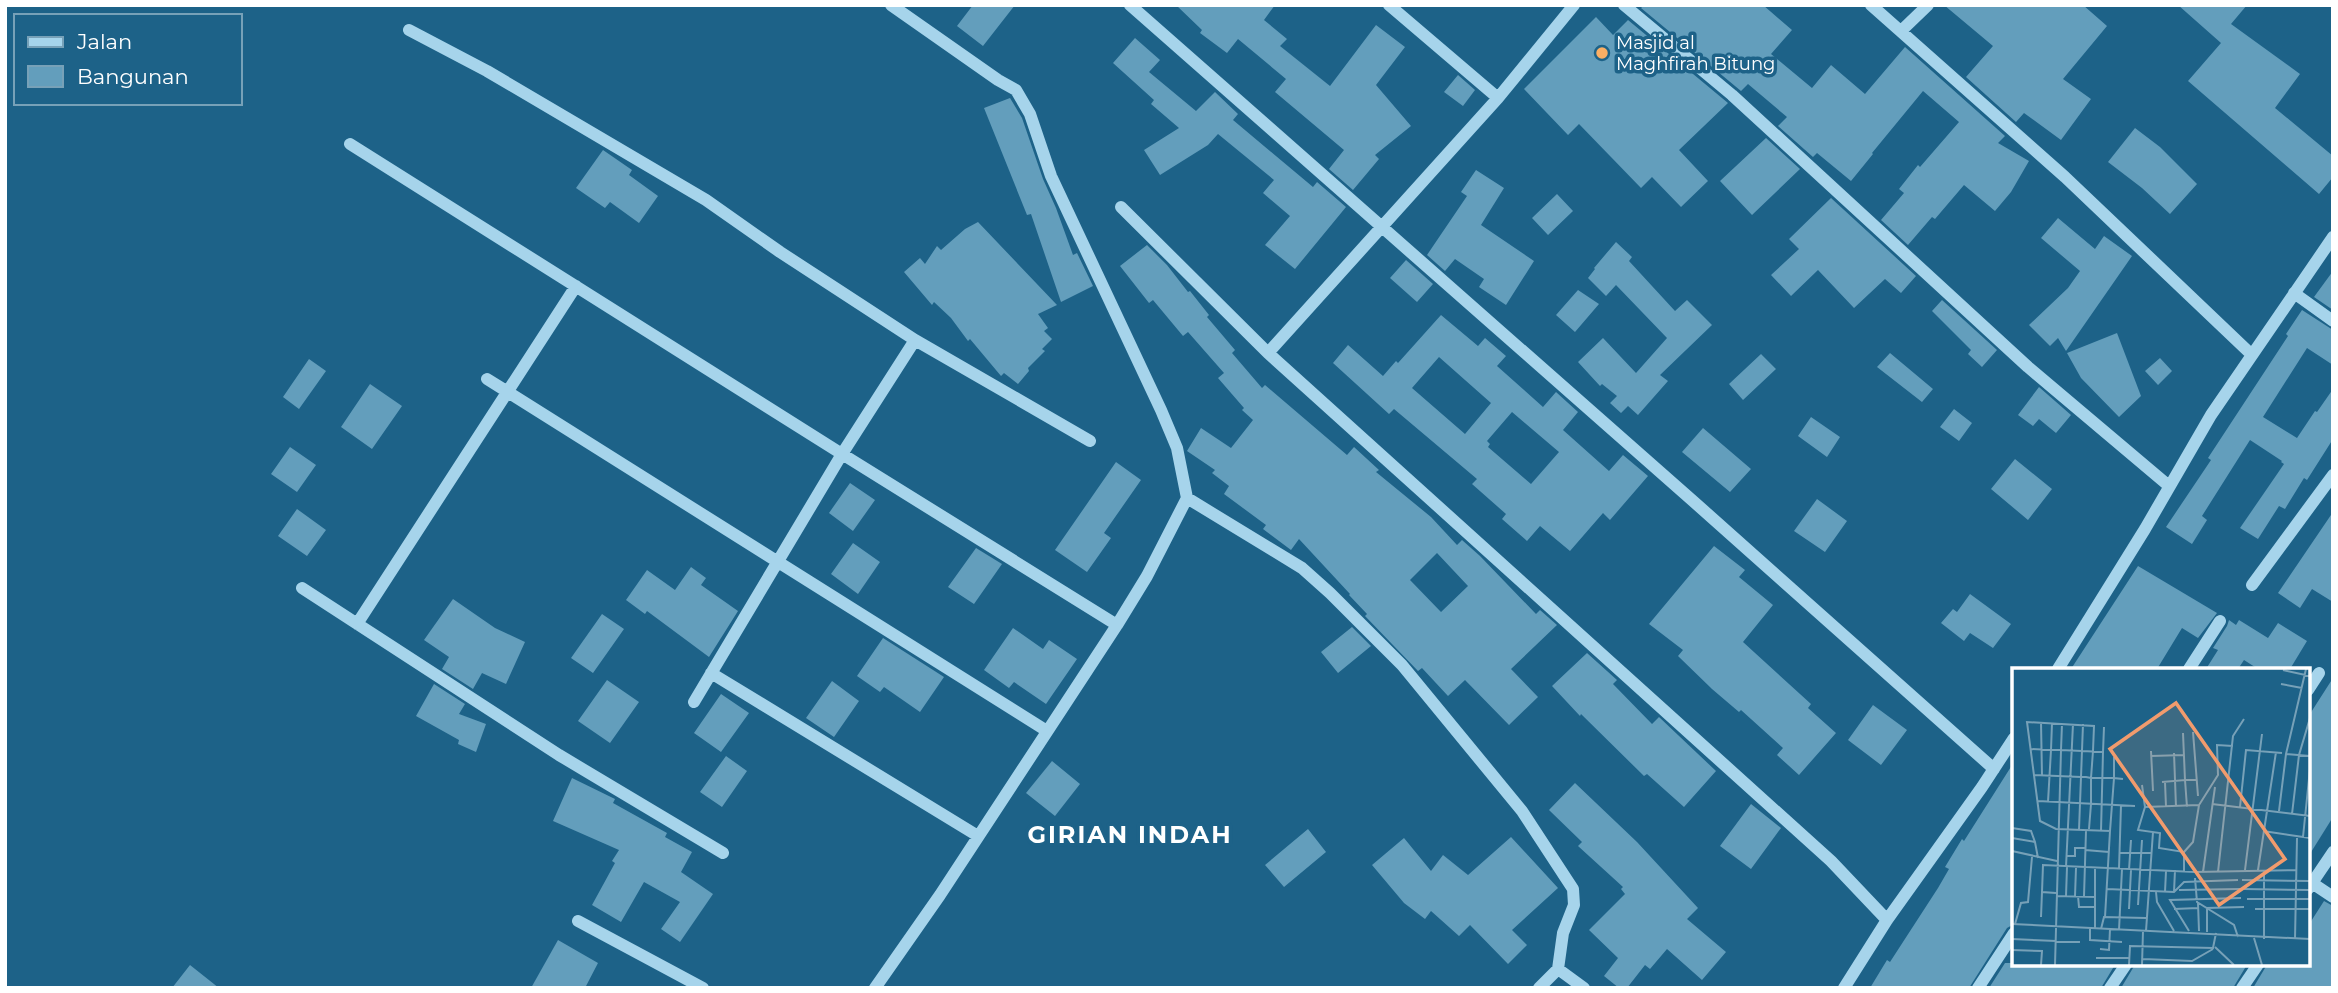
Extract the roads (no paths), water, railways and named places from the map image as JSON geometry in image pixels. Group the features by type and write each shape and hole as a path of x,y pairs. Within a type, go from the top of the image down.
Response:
{"street":[{"path":"874,988 1117,625 1147,576 1187,498 1177,448 1088,259 1051,176 1030,114 1016,90 891,5"},
{"path":"1130,5 1994,769"},
{"path":"1390,5 1498,98"},
{"path":"1268,353 1498,98 1574,5"},
{"path":"1624,5 1732,95 2028,367 2169,486"},
{"path":"1871,5 2065,177 2252,355"},
{"path":"1901,31 1928,5"},
{"path":"408,30 486,71 706,200 915,340 1090,441"},
{"path":"350,144 1117,625"},
{"path":"1121,207 1268,353 1831,861 1887,920"},
{"path":"2059,668 2211,415 2333,237"},
{"path":"357,624 576,286"},
{"path":"2294,293 2333,321"},
{"path":"694,702 776,562 915,340"},
{"path":"487,379 1047,731"},
{"path":"2252,585 2333,475"},
{"path":"1187,498 1302,568 1330,593 1402,665 1522,811 1573,889 1574,905 1563,933 1558,969 1539,988"},
{"path":"302,588 559,755 723,853"},
{"path":"2190,668 2220,621"},
{"path":"711,673 978,836"},
{"path":"2310,687 2319,673"},
{"path":"1844,988 1887,920 2012,741"},
{"path":"2333,852 2310,886 2333,897"},
{"path":"579,921 704,988"},
{"path":"1979,988 2012,936"},
{"path":"2110,988 2126,965"},
{"path":"2242,988 2258,965"},
{"path":"1558,969 1584,988"}],"place":[{"name":"Masjid al Maghfirah Bitung","path":"1602,53"}],"district":[{"name":"GIRIAN INDAH","path":"1130,835"}]}
